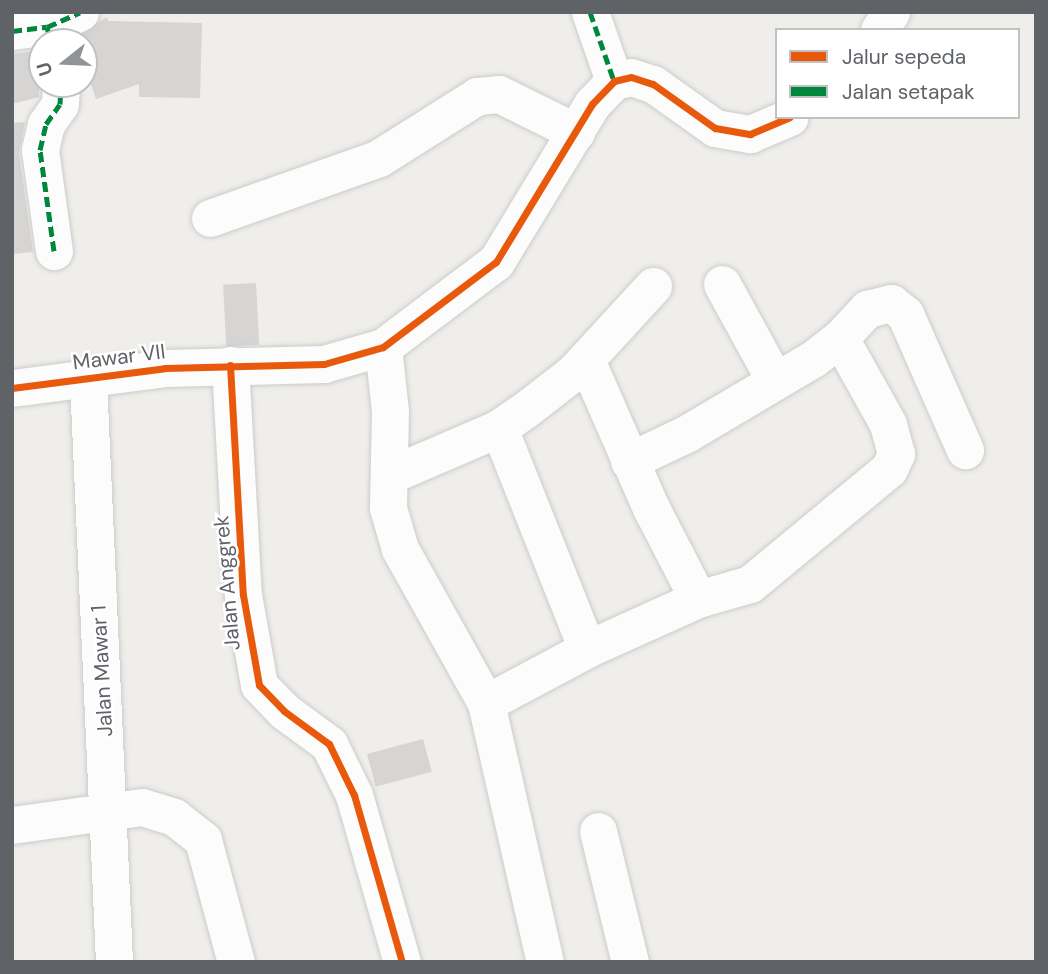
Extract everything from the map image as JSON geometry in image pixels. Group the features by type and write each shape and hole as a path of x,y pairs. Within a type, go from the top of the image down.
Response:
{"street":[{"path":"47,28 80,12"},
{"path":"590,12 614,81"},
{"path":"880,28 891,12"},
{"path":"545,962 486,703 400,549 388,508 390,411 383,348 496,262 592,104 614,81 631,77 653,84 715,128 750,134 785,119"},
{"path":"210,218 379,158 477,96 499,94 576,132"},
{"path":"54,251 40,150 46,124 60,104 60,98"},
{"path":"722,284 774,379"},
{"path":"390,475 499,428 586,360 653,286"},
{"path":"629,461 686,434 841,338 867,309 891,303 905,314 965,450"},
{"path":"486,703 587,649 698,599 750,583 890,469 895,454 887,424 841,338"},
{"name":"Mawar VII","path":"12,388 164,368 324,364 383,348"},
{"path":"586,360 629,461 698,599"},
{"name":"Jalan Anggrek","path":"230,365 243,595 256,676 259,685 284,711 328,744 354,795 402,962"},
{"name":"Jalan Mawar 1","path":"88,380 114,962"},
{"path":"499,428 587,649"},
{"path":"12,825 109,815 142,807 174,817 204,840 236,962"},
{"path":"598,831 630,962"}],"building":[{"path":"107,17 108,21 202,23 200,98 139,97 139,84 96,99 98,28 89,28"},
{"path":"28,52 28,98 35,98 12,104 12,54"},
{"path":"25,122 19,153 33,252 12,254 12,123"},
{"path":"256,283 259,345 226,347 223,285"},
{"path":"423,739 432,772 376,787 367,754"}],"marked path":[{"path":"12,31 47,27 80,12"},
{"path":"590,12 614,81"},
{"path":"54,251 40,150 46,124 60,104 60,98"}],"cycle path":[{"path":"12,388 165,368 324,364 383,347 496,262 592,104 614,81 631,77 653,84 715,128 750,134 785,119"},
{"path":"230,365 243,595 259,685 284,711 329,744 354,795 402,962"}]}
